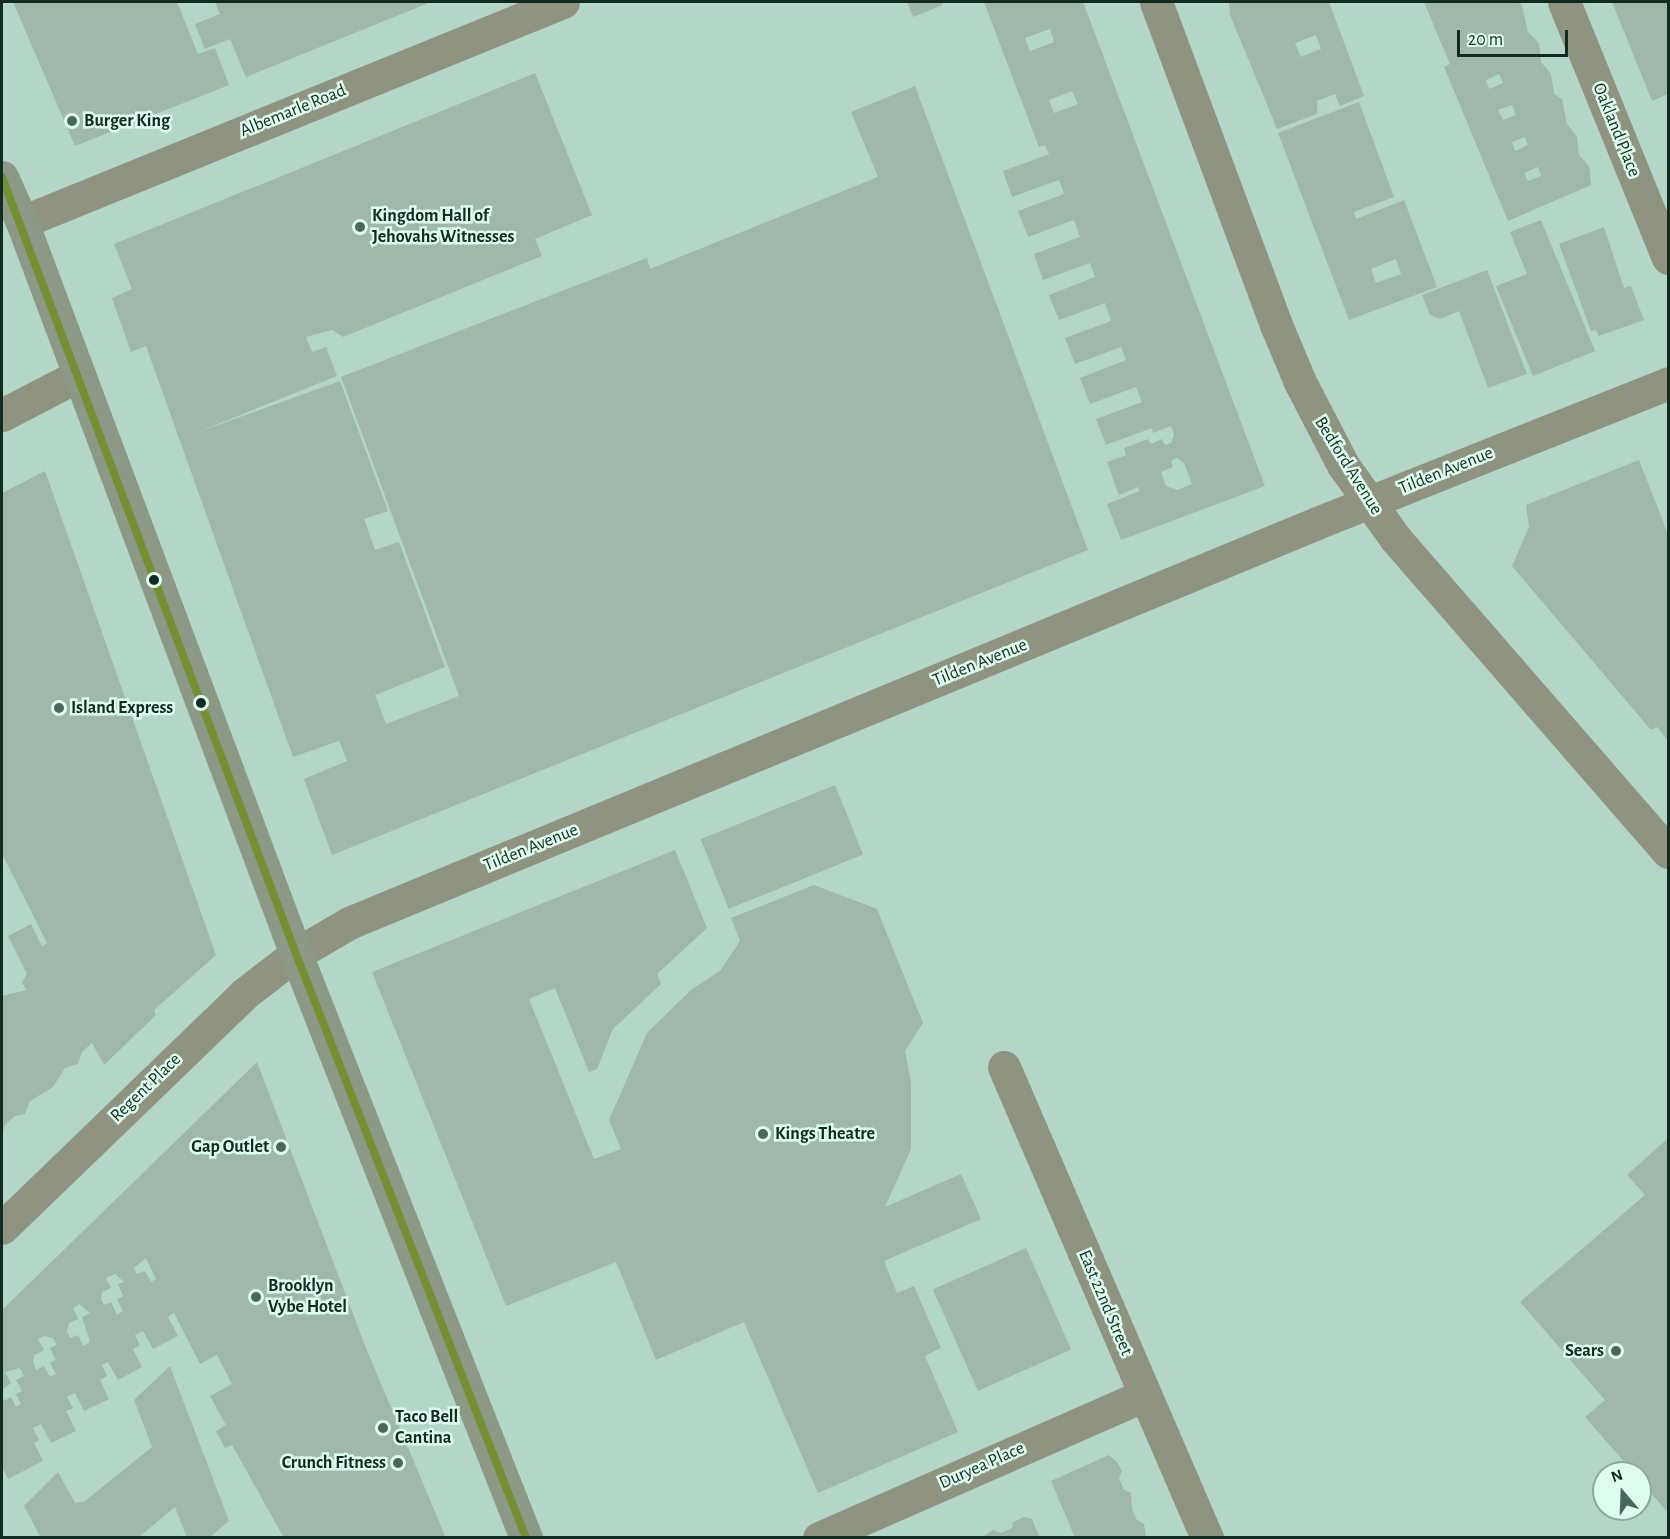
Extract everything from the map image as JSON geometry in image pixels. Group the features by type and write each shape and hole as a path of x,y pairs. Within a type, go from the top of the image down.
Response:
{"main road":[{"path":"2,177 22,222 80,375 296,954 526,1538"}],"street":[{"name":"Albemarle Road","path":"22,222 563,2"},
{"name":"Bedford Avenue","path":"1156,2 1300,382 1343,465 1395,538 1668,852"},
{"name":"Oakland Place","path":"1564,2 1668,258"},
{"path":"2,415 80,375"},
{"name":"Tilden Avenue","path":"296,954 349,923 1369,503 1668,383"},
{"name":"Regent Place","path":"2,1228 244,994 296,954"},
{"name":"East 22nd Street","path":"1004,1067 1207,1538"},
{"name":"Duryea Place","path":"819,1538 1145,1395"}],"building":[{"path":"13,2 177,2 198,54 215,48 229,85 75,146"},
{"path":"215,2 431,2 246,77 230,39 205,49 195,24 220,14"},
{"path":"907,2 941,2 943,5 913,17"},
{"path":"984,2 1083,2 1265,486 1121,540 1107,504 1140,491 1138,487 1119,495 1107,462 1126,455 1124,448 1148,439 1151,444 1162,439 1165,445 1171,443 1174,435 1171,426 1153,433 1152,428 1106,445 1096,419 1142,402 1136,387 1090,404 1080,378 1126,360 1121,347 1075,364 1065,338 1111,321 1105,303 1059,320 1049,295 1095,277 1090,263 1043,280 1034,254 1080,237 1074,220 1028,237 1018,211 1064,194 1059,180 1012,197 1003,171 1049,154 1045,145 1039,147","holes":["1050,29 1054,42 1030,51 1025,38","1072,91 1078,104 1054,113 1049,100","1177,458 1184,463 1192,484 1177,490 1166,486 1161,472 1173,467 1171,461"]},
{"path":"1229,2 1329,2 1364,96 1340,106 1335,94 1317,101 1317,114 1277,129 1230,15","holes":["1316,35 1321,49 1301,57 1295,43"]},
{"path":"1424,2 1518,2 1522,5 1528,32 1539,43 1541,62 1551,74 1554,94 1562,99 1567,124 1577,137 1579,155 1589,166 1591,185 1508,221 1444,67 1450,64","holes":["1499,74 1503,83 1489,89 1486,80","1512,105 1516,115 1503,120 1498,110","1525,137 1528,145 1515,151 1512,142","1538,167 1541,176 1528,181 1524,173"]},
{"path":"1612,2 1668,2 1668,94 1652,101"},
{"path":"535,73 592,215 535,239 542,256 343,337 332,330 306,337 312,352 326,347 337,376 198,432 340,381 388,511 364,519 375,550 399,542 445,667 375,695 386,724 459,696 341,377 647,258 650,269 878,177 851,112 915,86 1088,550 332,855 304,779 347,761 339,741 293,757 146,346 131,352 112,298 132,289 114,244"},
{"path":"1359,102 1394,197 1354,212 1356,219 1404,200 1437,287 1349,320 1278,133","holes":["1396,259 1401,274 1376,283 1371,269"]},
{"path":"1541,220 1595,351 1533,376 1496,286 1527,274 1510,232"},
{"path":"1604,227 1624,288 1631,286 1644,320 1599,336 1596,330 1591,331 1559,244"},
{"path":"1487,270 1527,374 1488,388 1459,311 1440,319 1430,315 1422,295"},
{"path":"1639,460 1668,534 1668,741 1657,727 1651,730 1512,566 1529,527 1526,505"},
{"path":"45,471 216,955 154,1010 156,1015 104,1065 92,1043 82,1052 78,1064 65,1068 53,1087 30,1101 25,1114 15,1116 5,1125 2,1136 2,996 26,990 22,982 27,974 8,936 31,924 42,946 47,943 2,854 2,493"},
{"path":"835,785 863,855 729,909 701,839"},
{"path":"675,850 707,928 657,974 661,984 613,1029 597,1069 589,1072 555,988 529,999 594,1159 621,1149 609,1120 647,1033 692,989 720,971 740,941 731,918 814,885 877,909 923,1023 905,1051 911,1081 911,1149 885,1207 961,1174 981,1219 884,1261 897,1293 914,1286 941,1348 925,1356 958,1432 818,1493 744,1322 656,1360 616,1262 506,1306 372,972"},
{"path":"257,1062 366,1348 446,1538 284,1538 232,1445 225,1448 216,1431 226,1425 210,1396 232,1384 217,1355 200,1364 174,1313 168,1317 178,1336 153,1349 143,1331 135,1335 140,1345 133,1349 142,1367 118,1380 108,1362 102,1365 107,1376 100,1380 109,1399 84,1411 75,1393 67,1397 73,1408 66,1411 76,1431 51,1443 41,1424 33,1428 39,1440 34,1443 43,1461 8,1479 2,1467 2,1395 4,1401 11,1397 16,1407 21,1404 16,1394 22,1391 16,1380 24,1376 20,1368 5,1372 11,1383 2,1390 2,1310","holes":["146,1258 156,1279 151,1282 145,1271 137,1274 134,1268","115,1274 124,1282 118,1284 123,1296 117,1299 123,1311 117,1315 111,1302 104,1305 101,1299 102,1292 111,1288 106,1278","79,1304 90,1313 82,1317 90,1342 83,1346 78,1335 70,1338 67,1331 69,1323 78,1319 73,1308","45,1336 53,1338 57,1345 50,1348 56,1360 50,1363 56,1374 50,1377 44,1366 36,1370 33,1362 34,1355 44,1350 38,1339"]},
{"name":"Sears","path":"1668,1138 1668,1513 1652,1494 1652,1461 1624,1461 1585,1417 1605,1400 1520,1302 1645,1195 1627,1175"},
{"path":"1026,1248 1071,1349 978,1391 933,1289"},
{"path":"170,1366 229,1521 209,1538 187,1538 175,1507 138,1538 41,1538 24,1506 58,1472 75,1503 85,1501 152,1447 134,1400"},
{"path":"1109,1455 1122,1471 1119,1478 1124,1490 1131,1493 1132,1509 1137,1520 1144,1524 1146,1538 1075,1538 1051,1481"},
{"path":"1024,1517 1032,1519 1040,1538 981,1538 993,1530 1001,1533 1012,1528 1013,1522"}],"transit line":[{"path":"2,177 296,954 526,1538"}],"place":[{"name":"Burger King","path":"72,121"},
{"name":"Kingdom Hall of Jehovahs Witnesses","path":"360,227"},
{"name":"Island Express","path":"59,708"},
{"name":"Kings Theatre","path":"763,1134"},
{"name":"Gap Outlet","path":"281,1147"},
{"name":"Brooklyn Vybe Hotel","path":"256,1297"},
{"name":"Sears","path":"1616,1351"},
{"name":"Taco Bell Cantina","path":"383,1428"},
{"name":"Crunch Fitness","path":"398,1463"}]}
